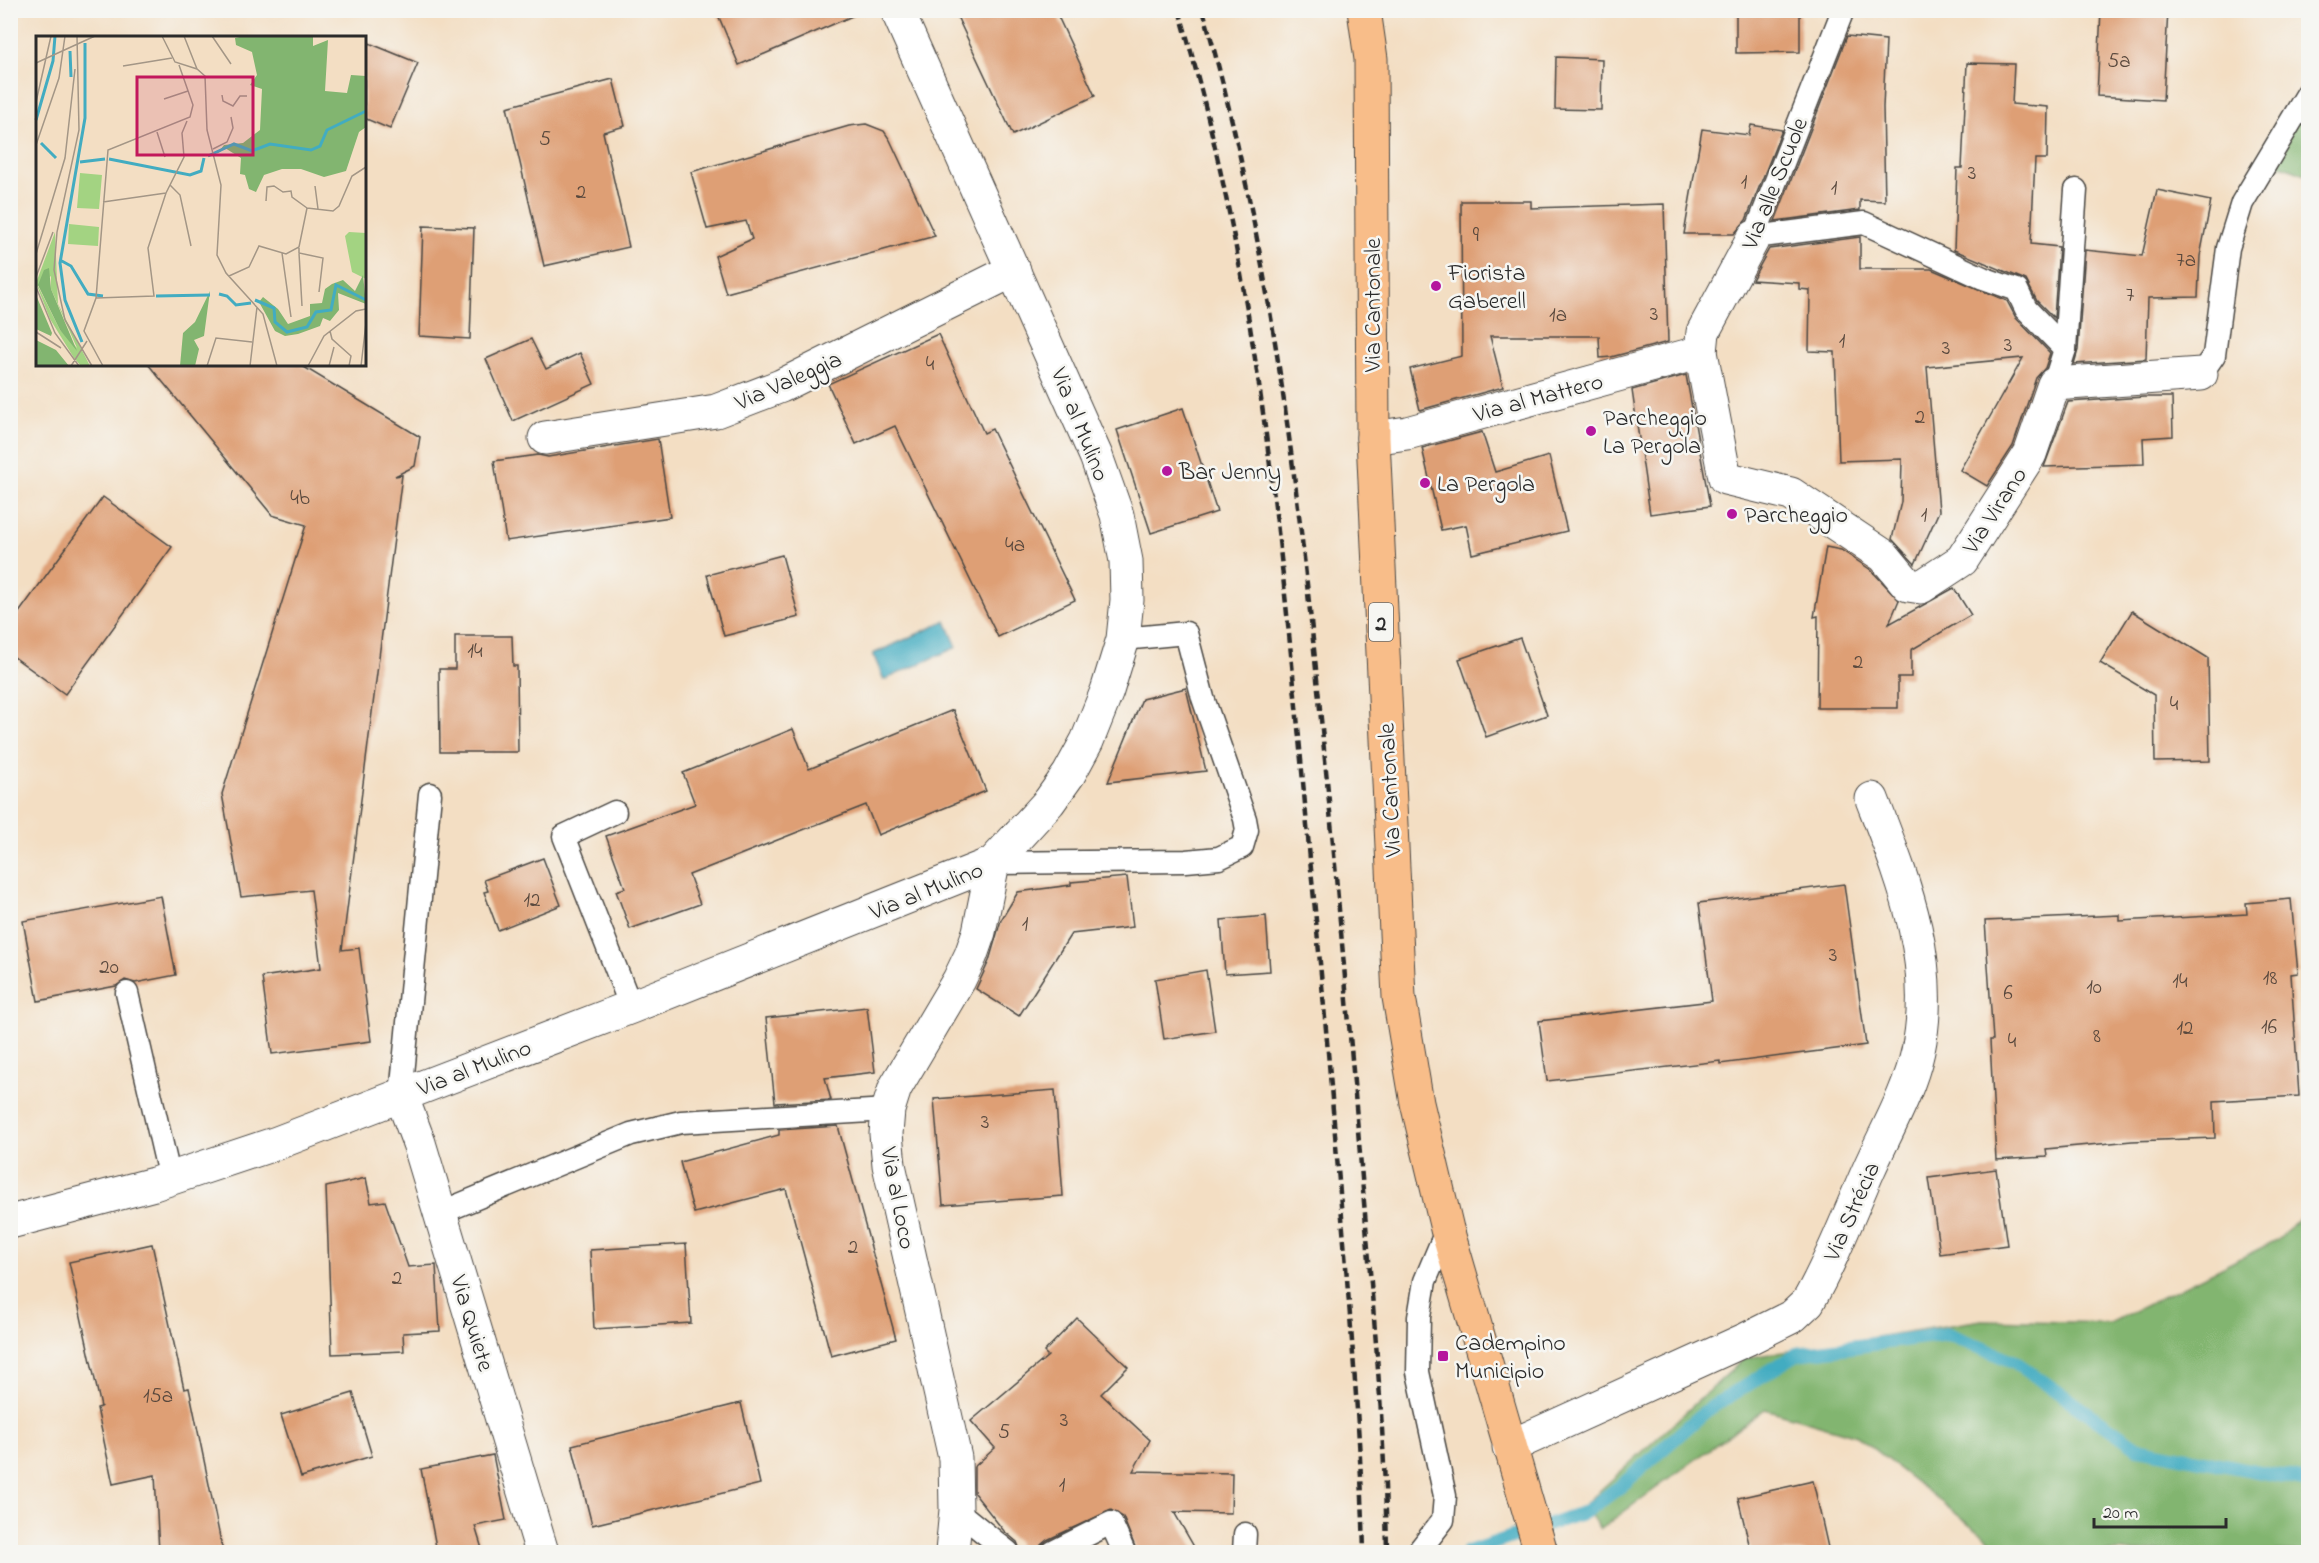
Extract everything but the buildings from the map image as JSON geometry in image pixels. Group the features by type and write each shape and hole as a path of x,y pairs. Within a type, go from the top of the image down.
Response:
{"main road":[{"name":"Via Cantonale","path":"1364,10 1371,59 1373,438 1399,997 1417,1103 1447,1229 1541,1552"}],"street":[{"name":"Via al Mulino","path":"10,1222 170,1179 277,1143 631,1007 993,863 1049,802 1069,774 1087,741 1107,691 1123,639 1127,600 1126,561 1117,515 1091,445 897,10"},
{"name":"Via alle Scuole","path":"1701,352 1703,332 1754,237"},
{"name":"Via Valeggia","path":"545,438 716,411 781,386 1014,270"},
{"name":"Via al Mattero","path":"1373,438 1407,434 1701,352"},
{"name":"Via Virano","path":"1701,352 1725,478 1791,495 1884,556 1908,585 1921,587 1962,560 2030,454 2054,384"},
{"path":"2054,384 2201,374"},
{"name":"Via Strécia","path":"1509,1447 1747,1339 1793,1316 1808,1302 1909,1080 1922,1024 1923,995 1918,934 1903,880 1872,799"},
{"name":"Via al Loco","path":"952,1552 956,1510 955,1458 889,1165 886,1134 888,1110 895,1088 959,980 971,955 979,932 993,863"},
{"name":"Via Quiete","path":"401,1095 440,1213 542,1552"}],"lane":[{"name":"Via alle Scuole","path":"1754,237 1843,10"},
{"path":"2201,374 2214,355 2228,248 2242,203 2308,93"},
{"path":"2054,384 2064,349 2076,190"},
{"path":"1754,237 1864,223 1983,278 2017,290 2026,309 2064,349"},
{"path":"993,863 1186,861 1219,858 1242,847 1247,830 1245,819 1203,698 1186,633 1123,639"},
{"path":"401,1095 430,794"},
{"path":"615,812 564,836 631,1007"},
{"path":"127,993 170,1179"},
{"path":"440,1213 632,1134 681,1122 888,1110"},
{"path":"1418,1552 1443,1520 1445,1496 1418,1372 1418,1350 1419,1317 1425,1281 1447,1229"},
{"path":"956,1510 1008,1552"},
{"path":"1053,1552 1110,1522 1124,1552"}],"green space":[{"path":"2308,93 2308,175 2268,160"},
{"path":"2308,1210 2308,1552 2005,1552 1857,1436 1765,1409 1600,1529 1584,1505 1745,1358 1982,1320 2110,1323 2277,1240"}],"water":[{"path":"946,621 957,647 884,680 873,654"}],"waterway":[{"path":"1468,1552 1585,1512 1621,1486 1707,1410 1797,1354 1948,1334 2015,1362 2138,1448 2302,1480 2308,1479"}],"railway":[{"path":"1179,10 1207,114 1230,219 1250,325 1279,538 1323,993 1352,1343 1364,1552"},
{"path":"1203,10 1230,112 1252,216 1271,319 1301,528 1333,843 1372,1289 1387,1552"}],"place":[{"name":"Fiorista Gaberell","path":"1436,286"},
{"name":"Parcheggio La Pergola","path":"1591,431"},
{"name":"Bar Jenny","path":"1167,471"},
{"name":"La Pergola","path":"1425,483"},
{"name":"Parcheggio","path":"1732,514"},
{"name":"Cadempino Municipio","path":"1443,1356"}]}
